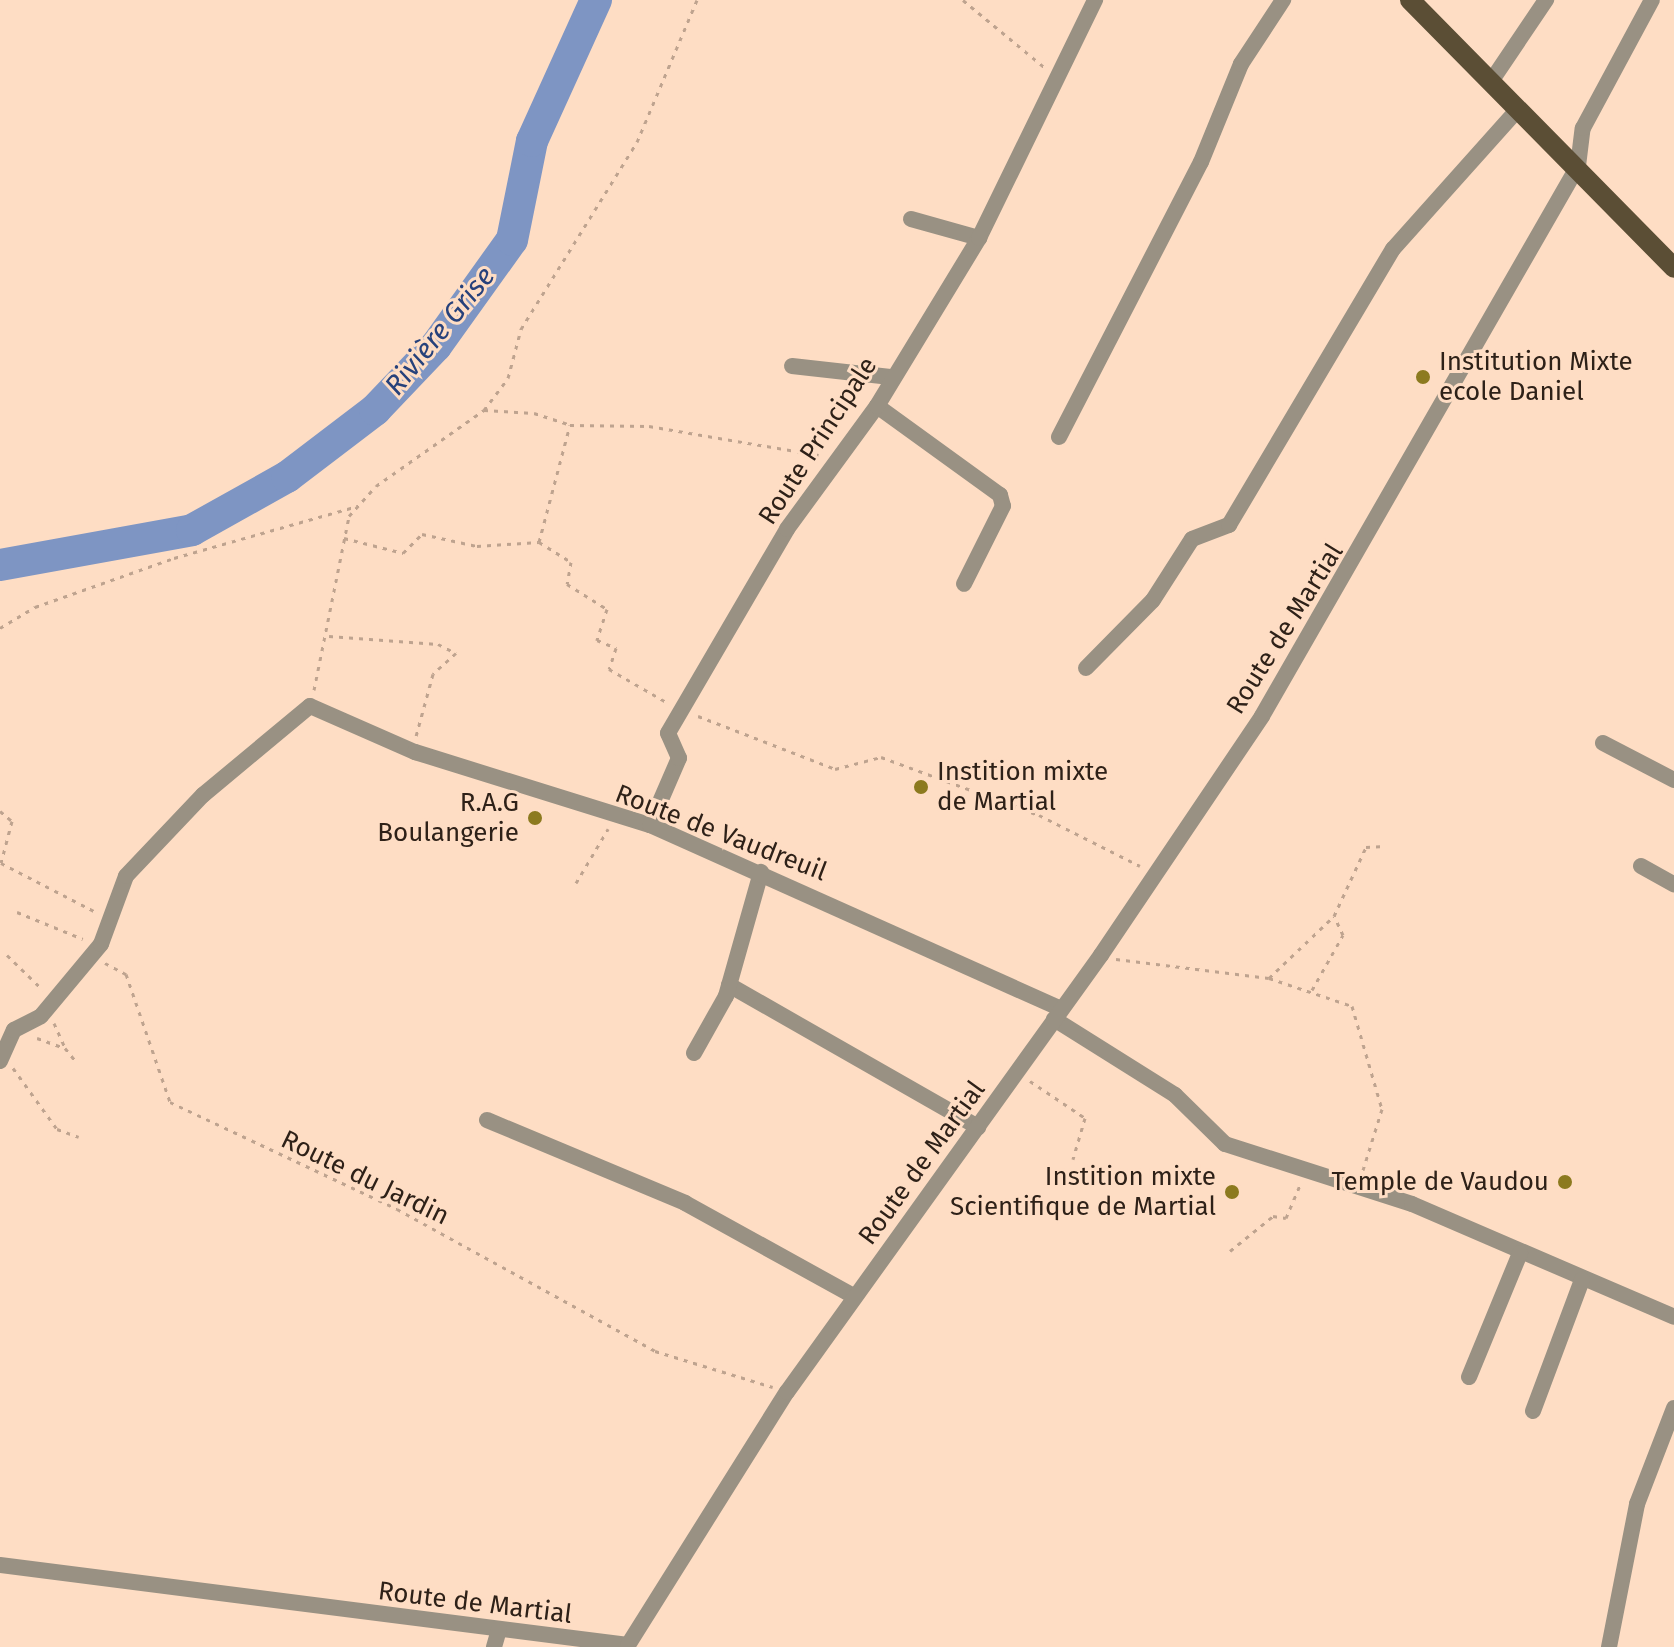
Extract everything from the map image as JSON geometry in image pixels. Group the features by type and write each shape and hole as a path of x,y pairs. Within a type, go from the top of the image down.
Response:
{"main road":[{"path":"1410,0 1578,166 1674,268"}],"street":[{"name":"Route Principale","path":"650,825 679,758 668,733 787,529 877,406 890,377 979,238 1061,77 1095,0"},
{"path":"1059,437 1201,162 1241,64 1283,0"},
{"path":"1492,80 1546,0"},
{"path":"1578,166 1583,128 1652,0"},
{"path":"1086,668 1118,632 1130,629 1192,539 1218,535 1229,525 1393,249 1518,109"},
{"name":"Route de Martial","path":"0,1565 496,1639 634,1646 787,1392 1101,955 1262,716 1388,508 1578,166"},
{"path":"911,219 979,238"},
{"path":"792,366 890,377"},
{"path":"877,406 1000,495 1003,506 964,584"},
{"path":"1,1058 14,1030 48,1005 93,956 126,876 203,795 310,706"},
{"name":"Route de Vaudreuil","path":"310,706 415,752 650,825 761,872 1058,1014 1175,1095 1225,1144 1308,1166 1674,1317"},
{"path":"1603,743 1674,780"},
{"path":"1641,866 1674,884"},
{"path":"694,1053 729,985 761,872"},
{"path":"729,985 978,1127"},
{"path":"487,1120 685,1203 855,1297"},
{"path":"1469,1377 1520,1253"},
{"path":"1533,1411 1582,1280"},
{"path":"1609,1647 1637,1504 1674,1408"}],"path":[{"path":"0,628 35,607 174,558 358,506 484,410 508,378 538,295 637,142 697,0"},
{"path":"963,0 1061,77"},
{"path":"484,410 534,413 570,425 649,426 838,459"},
{"path":"539,542 570,425"},
{"path":"310,706 328,636 344,538 358,506"},
{"path":"344,538 403,553 422,534 477,546 539,542 571,562 567,584 607,609 597,640 616,648 609,669 682,709 835,769 881,757 1039,815 1154,873"},
{"path":"328,636 438,644 456,653 433,674 415,752"},
{"path":"0,811 12,821 1,863 107,916"},
{"path":"576,883 616,816"},
{"path":"1269,978 1334,916 1366,847 1385,846"},
{"name":"Route du Jardin","path":"17,912 91,943 93,956 126,974 170,1102 397,1209 655,1351 787,1392"},
{"path":"1311,992 1343,935 1334,916"},
{"path":"7,955 48,1005 65,1048 77,1063"},
{"path":"1101,955 1269,978 1352,1006 1382,1109 1356,1185"},
{"path":"14,1030 65,1048"},
{"path":"1,1058 57,1129 79,1137"},
{"path":"1017,1073 1085,1118 1073,1159"},
{"path":"1230,1251 1273,1216 1286,1218 1308,1166"}],"waterway":[{"name":"Rivière Grise","path":"0,565 192,530 287,477 375,410 436,346 512,240 532,141 596,0"}],"place":[{"name":"Institution Mixte ecole Daniel","path":"1423,377"},
{"name":"Instition mixte de Martial","path":"921,787"},
{"name":"R.A.G Boulangerie","path":"535,818"},
{"name":"Temple de Vaudou","path":"1565,1182"},
{"name":"Instition mixte Scientifique de Martial","path":"1232,1192"}]}
